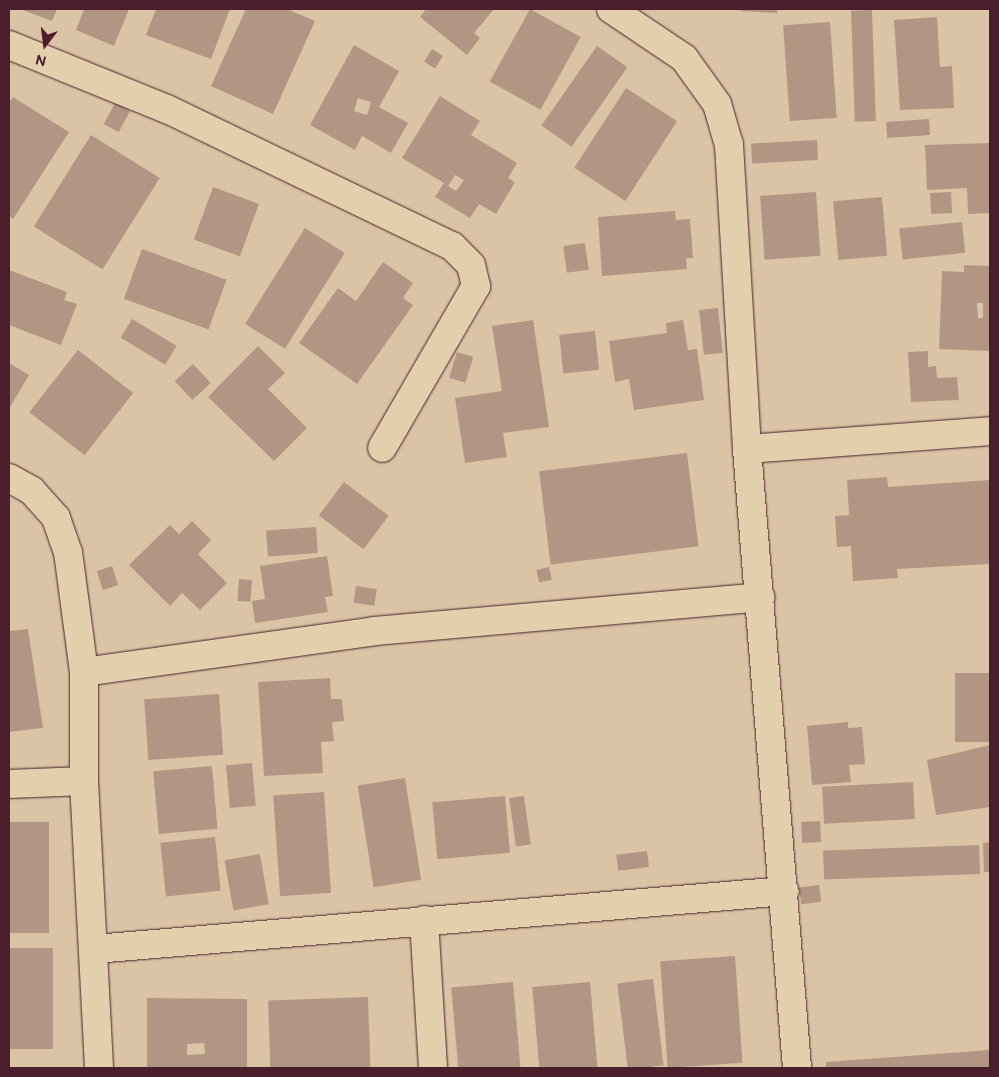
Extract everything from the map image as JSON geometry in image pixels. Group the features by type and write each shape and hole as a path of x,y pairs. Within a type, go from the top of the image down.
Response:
{"street":[{"path":"611,9 684,58 716,104 729,145 747,449 761,597 797,1068"},
{"path":"9,44 167,110 452,246 471,265 476,286 382,448"},
{"path":"747,449 990,431"},
{"path":"9,478 32,491 56,518 68,552 84,672 84,781 95,949 99,1068"},
{"path":"84,672 374,631 761,597"},
{"path":"9,784 84,781"},
{"path":"95,949 784,891"},
{"path":"424,920 433,1068"}],"building":[{"path":"20,9 57,9 52,21"},
{"path":"84,9 129,9 114,46 76,30"},
{"path":"156,9 230,9 211,59 146,35"},
{"path":"246,9 287,9 315,21 273,114 211,86"},
{"path":"426,9 494,9 474,33 480,38 467,55 420,17"},
{"path":"530,9 581,37 540,110 490,82"},
{"path":"741,9 777,9 777,13 741,11"},
{"path":"872,10 876,121 855,122 851,11"},
{"path":"937,17 940,67 952,66 954,108 900,110 894,20"},
{"path":"830,22 837,118 790,121 783,25"},
{"path":"354,45 399,71 379,107 408,123 391,153 362,136 355,150 310,125","holes":["358,98 371,102 367,115 354,111"]},
{"path":"597,46 627,67 572,147 541,125"},
{"path":"432,49 443,56 435,69 424,62"},
{"path":"626,88 677,121 625,201 574,168"},
{"path":"440,96 480,121 471,135 517,163 508,178 515,182 496,214 479,204 470,218 435,197 444,183 402,158","holes":["455,175 464,180 456,191 448,186"]},
{"path":"13,97 69,132 13,219 9,216 9,103"},
{"path":"115,103 130,111 119,132 104,124"},
{"path":"929,119 930,135 887,138 886,122"},
{"path":"91,135 160,178 102,270 34,227"},
{"path":"817,140 818,160 752,163 751,143"},
{"path":"990,143 990,213 968,214 967,188 927,190 925,145"},
{"path":"213,187 259,204 240,256 194,240"},
{"path":"816,192 820,256 765,260 760,196"},
{"path":"951,192 952,213 931,214 930,193"},
{"path":"882,197 887,256 838,260 833,201"},
{"path":"675,211 676,220 690,219 693,258 686,258 687,269 602,276 598,217"},
{"path":"962,222 965,253 903,259 899,229"},
{"path":"305,228 345,253 285,349 245,324"},
{"path":"585,243 589,270 567,273 563,246"},
{"path":"142,249 227,280 208,330 124,299"},
{"path":"383,262 413,283 403,298 413,305 357,384 299,343 338,288 356,301"},
{"path":"964,265 990,266 990,351 939,349 942,271 964,272","holes":["977,303 983,303 983,318 978,318"]},
{"path":"9,270 67,292 64,300 77,304 61,345 9,325"},
{"path":"718,308 723,353 704,355 699,310"},
{"path":"132,319 177,346 165,365 121,338"},
{"path":"533,320 549,427 503,433 507,457 465,463 455,398 502,391 492,326"},
{"path":"683,320 688,350 697,349 704,400 634,410 629,379 615,382 609,341 667,333 666,323"},
{"path":"595,331 599,370 563,374 559,335"},
{"path":"258,346 285,373 268,389 307,428 274,461 208,397"},
{"path":"78,350 133,393 85,455 29,412"},
{"path":"928,351 928,367 936,366 937,378 957,377 959,400 911,402 908,352"},
{"path":"457,352 473,357 465,383 449,378"},
{"path":"9,363 29,375 9,409"},
{"path":"193,364 211,383 192,400 175,381"},
{"path":"687,453 698,546 551,564 539,471"},
{"path":"887,477 888,487 990,480 990,564 897,569 898,578 853,581 851,546 837,547 835,516 849,515 847,480"},
{"path":"344,482 389,516 363,549 319,516"},
{"path":"192,521 211,540 198,554 227,583 200,610 182,593 170,606 129,565 170,525 179,534"},
{"path":"316,527 318,553 268,556 266,530"},
{"path":"327,556 333,596 325,597 328,612 255,623 252,601 265,599 260,566"},
{"path":"112,566 118,585 103,590 97,571"},
{"path":"549,567 552,580 539,583 536,570"},
{"path":"239,579 252,580 250,602 237,601"},
{"path":"356,586 377,589 374,606 354,603"},
{"path":"28,629 43,728 9,732 9,631"},
{"path":"955,673 990,673 990,742 955,742"},
{"path":"330,678 331,699 342,699 344,721 332,722 334,741 321,742 323,773 264,776 258,682"},
{"path":"219,694 223,755 148,760 144,699"},
{"path":"848,722 848,728 862,727 865,764 849,765 851,782 812,785 807,726"},
{"path":"990,745 990,807 936,815 927,760"},
{"path":"252,763 256,806 230,808 226,765"},
{"path":"212,766 217,829 159,834 153,771"},
{"path":"405,778 421,880 374,887 358,786"},
{"path":"913,782 915,819 824,824 822,787"},
{"path":"324,792 331,893 280,896 273,796"},
{"path":"505,796 510,853 437,859 432,802"},
{"path":"524,796 531,845 516,847 509,798"},
{"path":"820,821 821,842 802,843 801,822"},
{"path":"9,822 49,822 49,933 9,933"},
{"path":"215,837 221,891 166,896 160,843"},
{"path":"990,842 990,872 984,872 983,843"},
{"path":"979,845 980,874 824,879 823,850"},
{"path":"647,851 649,867 618,871 616,855"},
{"path":"260,854 269,904 233,910 225,860"},
{"path":"819,885 821,902 801,904 799,887"},
{"path":"9,948 53,948 53,1049 9,1049"},
{"path":"735,956 742,1063 668,1068 660,961"},
{"path":"653,979 664,1065 628,1068 617,983"},
{"path":"513,982 520,1068 458,1068 451,987"},
{"path":"590,982 597,1068 539,1068 532,987"},
{"path":"368,997 370,1067 270,1068 268,1000"},
{"path":"147,998 247,999 247,1068 147,1068","holes":["204,1043 205,1054 187,1055 187,1044"]},
{"path":"990,1050 990,1068 826,1068 826,1062"}]}
